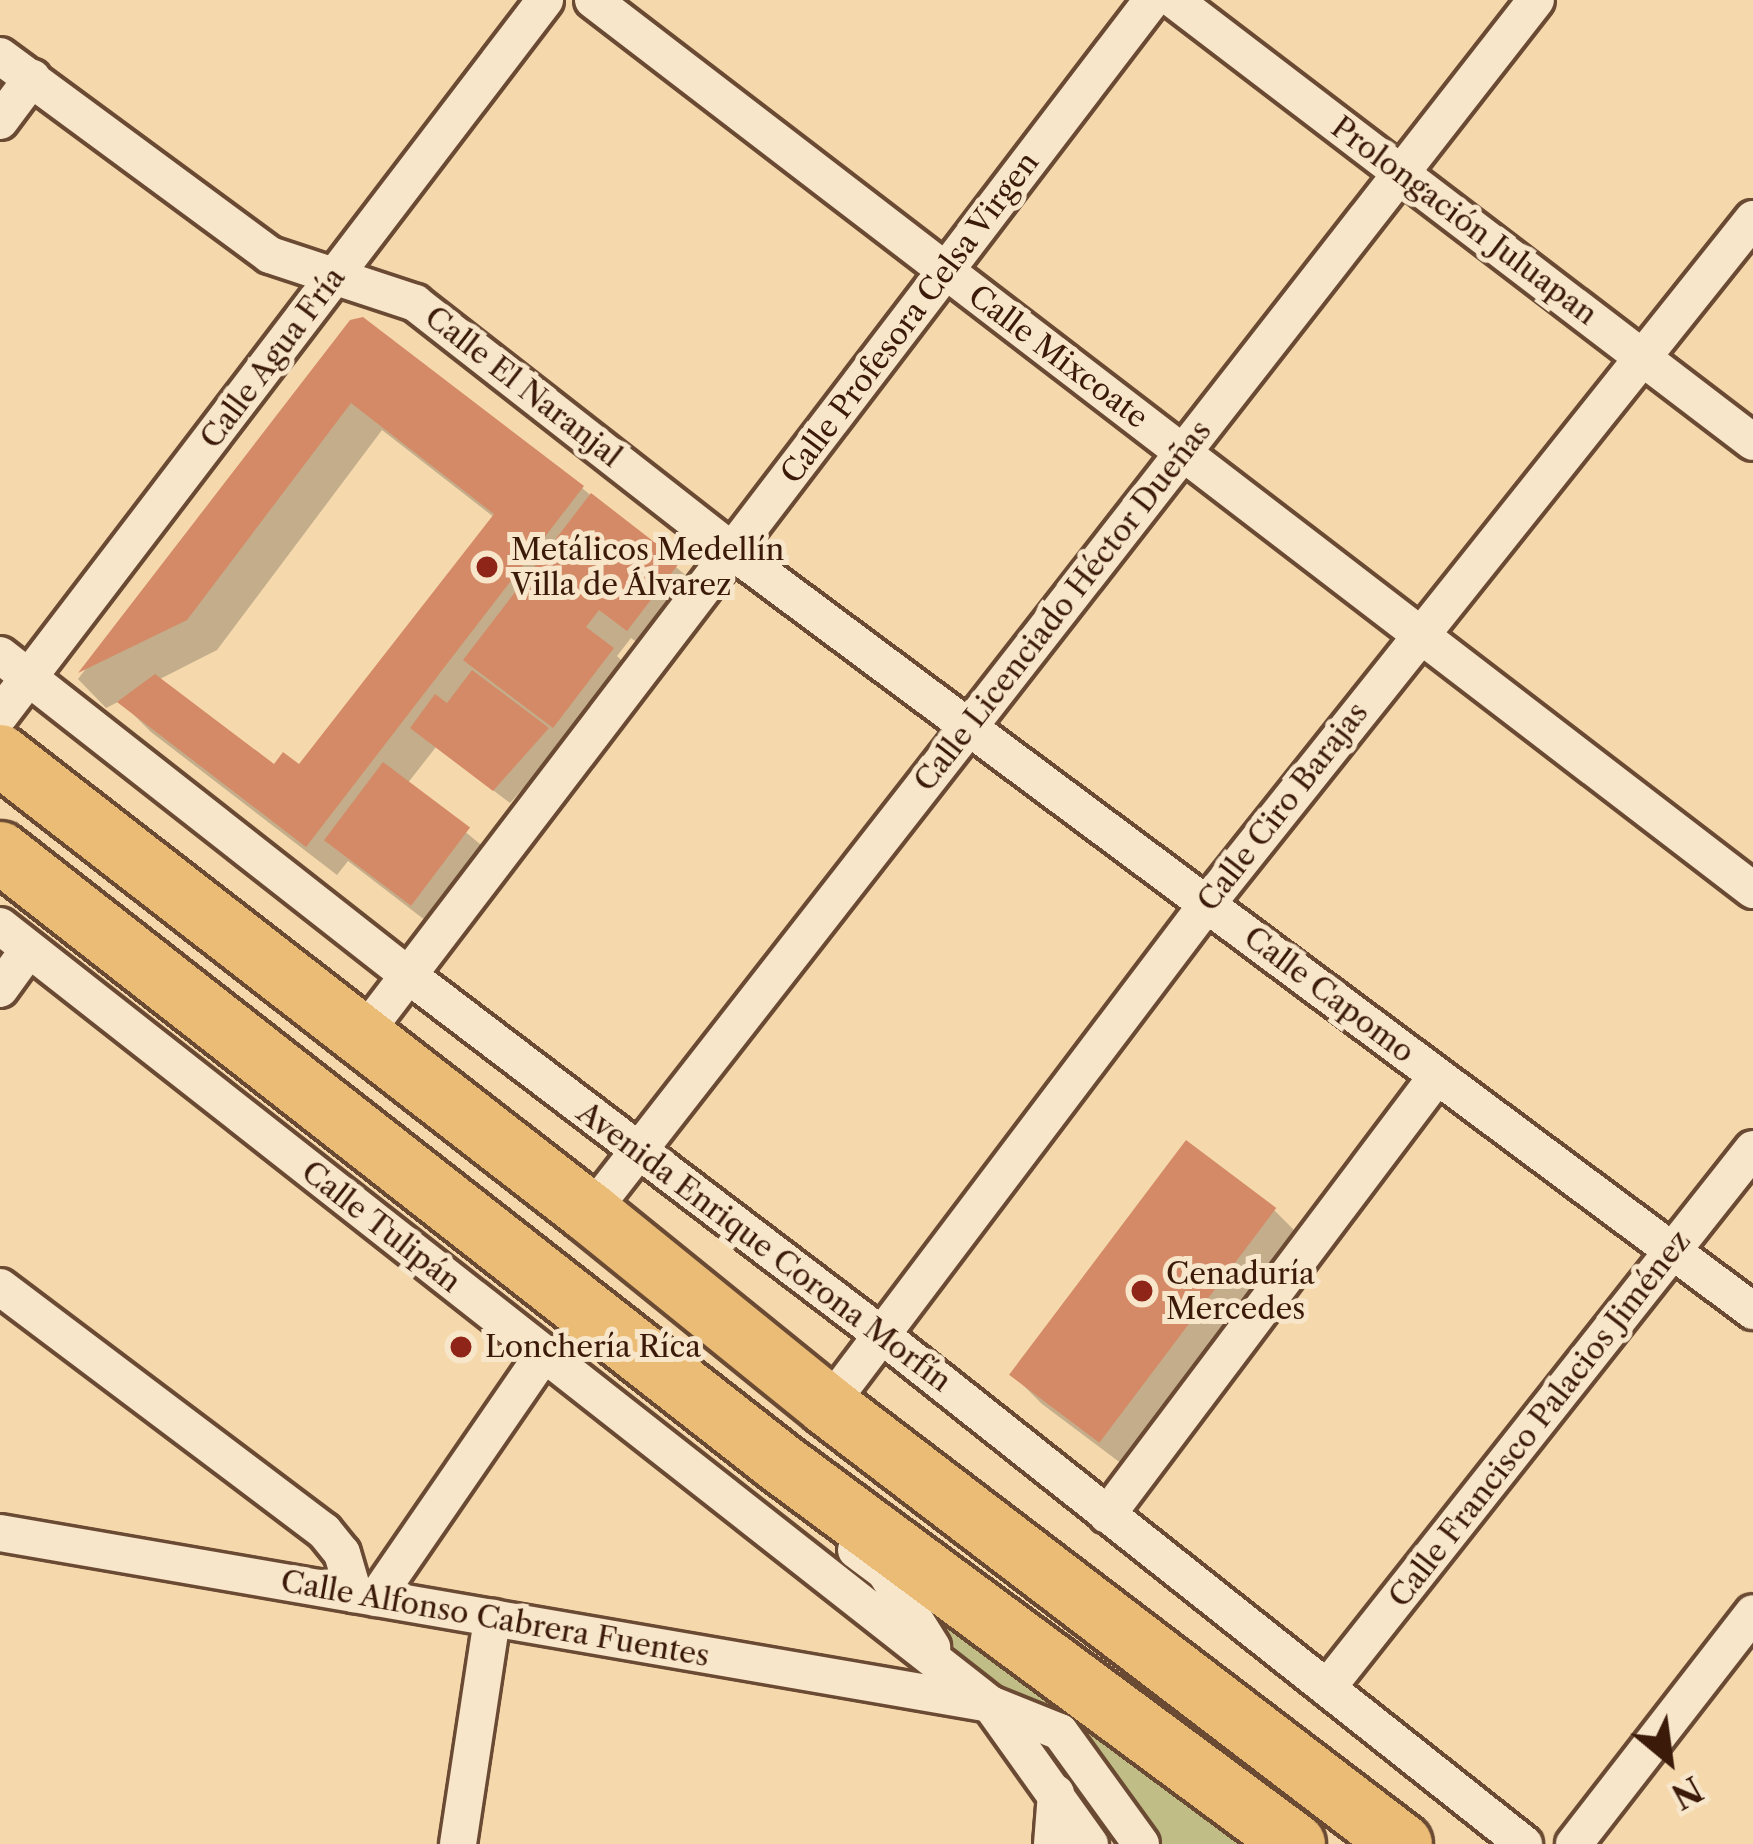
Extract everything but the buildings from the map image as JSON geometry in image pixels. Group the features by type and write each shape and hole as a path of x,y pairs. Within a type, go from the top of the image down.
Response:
{"main road":[{"path":"0,754 590,1213 828,1406 1402,1844"},
{"path":"0,852 638,1352 1295,1844"}],"street":[{"name":"Calle Agua Fría","path":"0,715 14,666 332,280 545,0"},
{"name":"Calle Mixcoate","path":"592,0 1753,890"},
{"name":"Calle Profesora Celsa Virgen","path":"362,1036 1152,0"},
{"name":"Prolongación Juluapan","path":"1174,0 1753,442"},
{"name":"Calle Licenciado Héctor Dueñas","path":"590,1213 1536,0"},
{"name":"Calle El Naranjal","path":"0,56 270,255 332,280 415,304 732,551"},
{"path":"0,121 32,78"},
{"name":"Calle Ciro Barajas","path":"828,1406 879,1333 1418,633 1753,219"},
{"name":"Calle Capomo","path":"732,551 1753,1311"},
{"name":"Avenida Enrique Corona Morfín","path":"14,666 408,975 879,1333 1524,1844"},
{"path":"0,989 14,938"},
{"name":"Calle Tulipán","path":"14,938 990,1704"},
{"path":"1107,1515 1437,1076"},
{"name":"Calle Francisco Palacios Jiménez","path":"1328,1688 1753,1149"},
{"path":"0,1287 324,1531 365,1596 544,1354"},
{"path":"638,1352 676,1412 885,1573 946,1670"},
{"name":"Calle Alfonso Cabrera Fuentes","path":"0,1533 990,1704"},
{"path":"1574,1844 1753,1612"},
{"path":"458,1844 492,1618"},
{"path":"990,1704 1090,1844"},
{"path":"990,1704 1060,1732 1141,1844"},
{"path":"1052,1844 1056,1793"}],"shaded area":[{"path":"906,1569 1263,1844 1162,1844 1066,1717 1006,1698 959,1655"}],"place":[{"name":"Metálicos Medellín Villa de Álvarez","path":"487,567"},
{"name":"Cenaduría Mercedes","path":"1142,1291"},
{"name":"Lonchería Ríca","path":"461,1347"}]}
